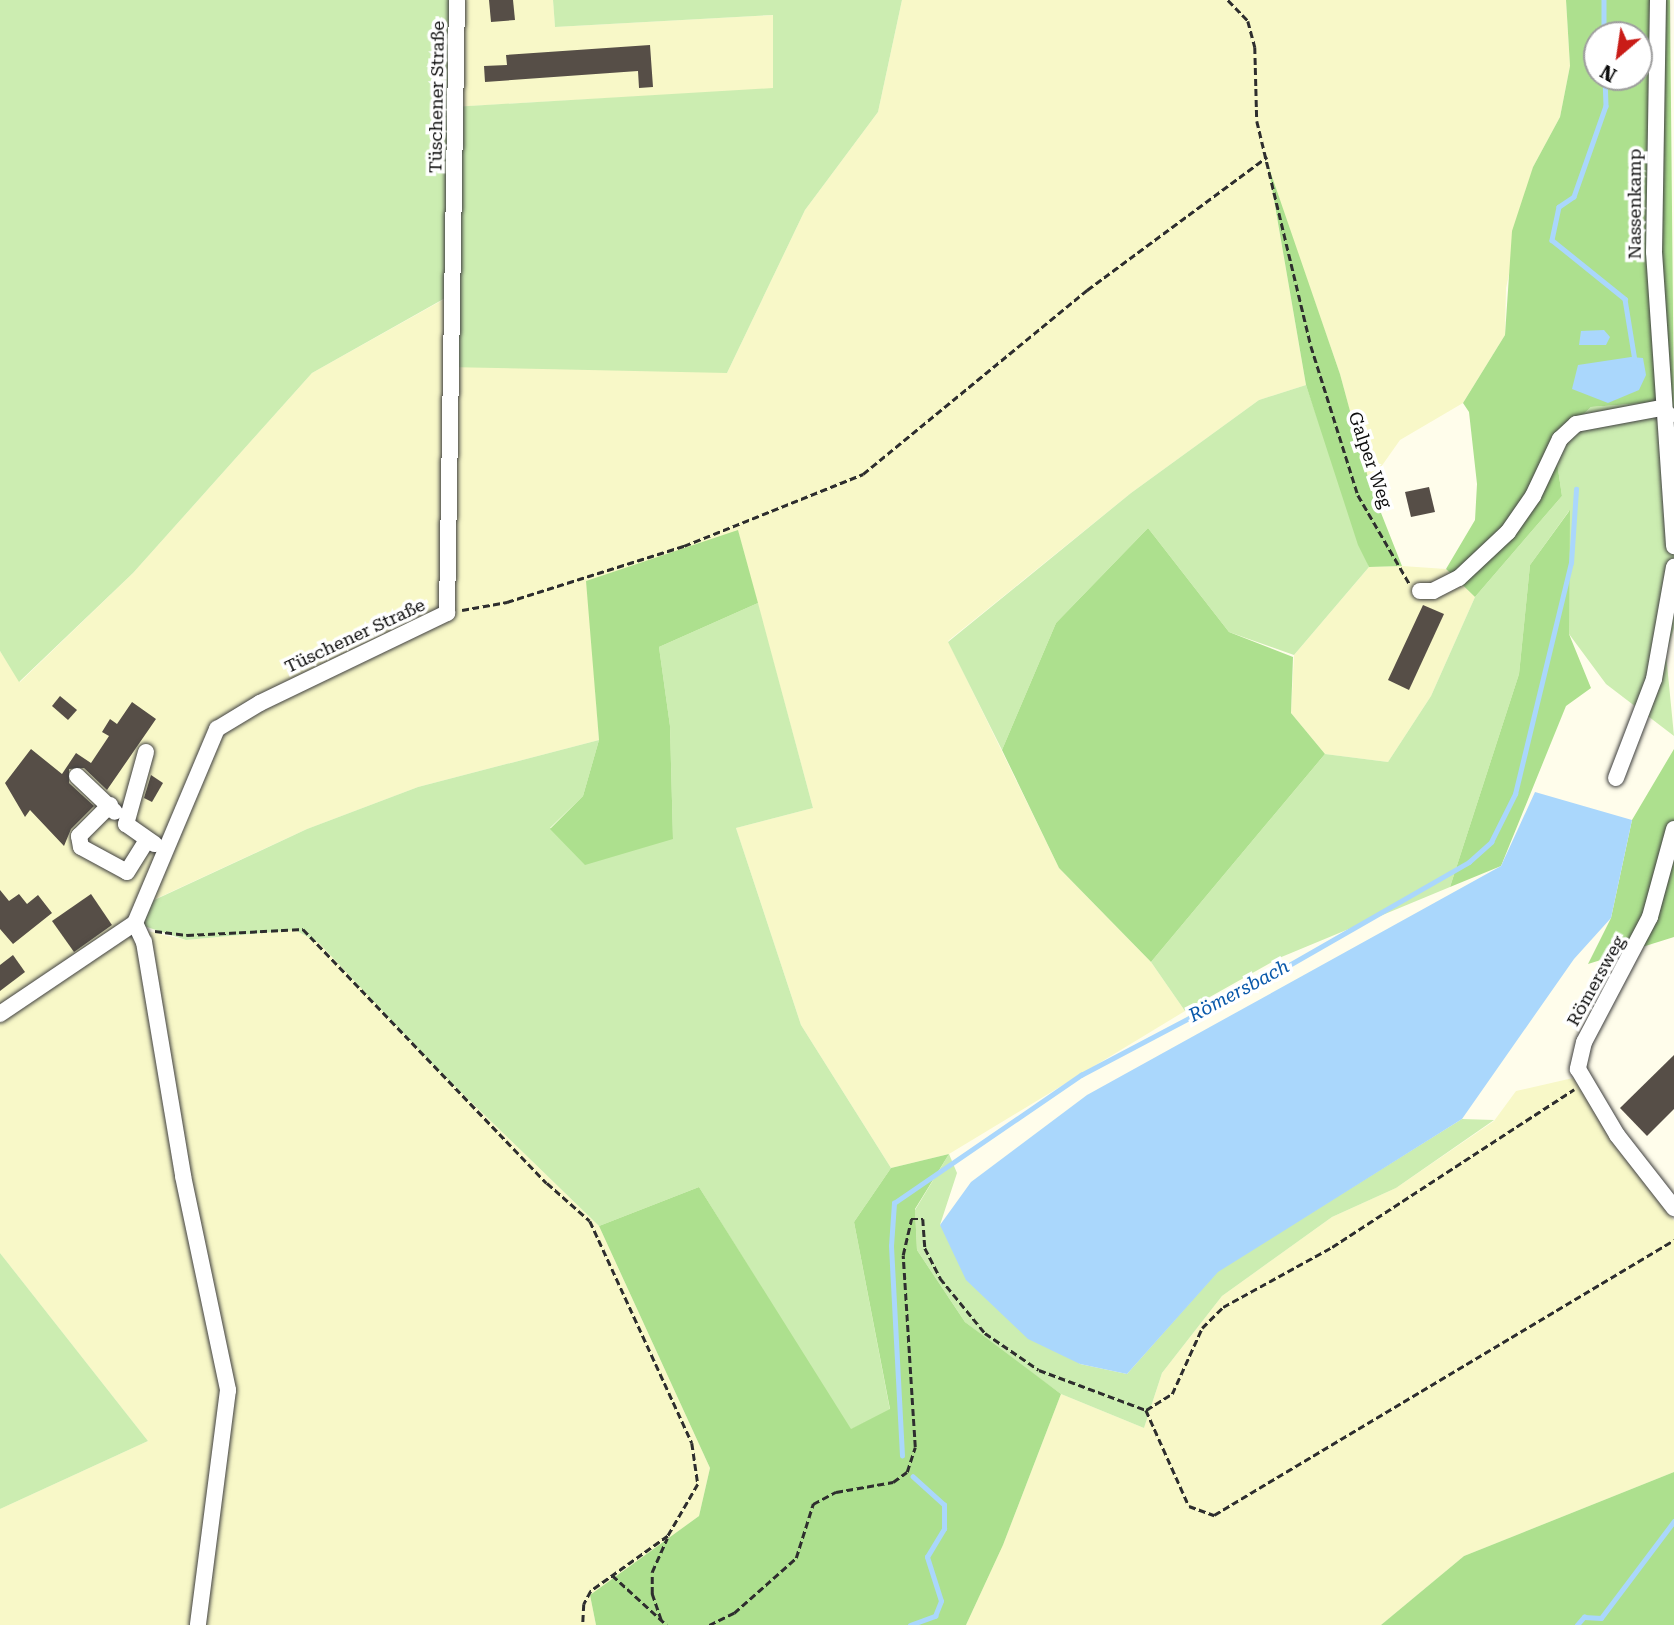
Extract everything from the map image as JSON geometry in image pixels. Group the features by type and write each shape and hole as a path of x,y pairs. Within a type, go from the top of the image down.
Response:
{"street":[{"name":"Tüschener Straße","path":"135,923 163,847 217,729 260,703 447,613 457,0"},
{"name":"Nassenkamp","path":"1658,0 1654,252 1661,408 1669,428 1674,546"},
{"path":"1420,591 1433,591 1459,578 1508,532 1567,430 1588,420 1661,408 1674,419"},
{"path":"1616,778 1654,679 1674,567"},
{"path":"125,824 146,752"},
{"path":"77,776 110,806 125,824 147,840 163,847"},
{"path":"110,806 79,836 80,847 127,872 147,840"},
{"name":"Römersweg","path":"1584,1082 1578,1069 1584,1042 1638,944 1674,829"},
{"path":"0,1014 135,923 144,942 183,1176 228,1390 198,1625"},
{"path":"1584,1082 1655,1190 1674,1208"}],"path":[{"name":"Galper Weg","path":"1228,0 1248,21 1255,47 1254,105 1311,346 1358,495 1396,569 1420,591"},
{"path":"447,613 507,602 684,546 863,474 1087,290 1267,157"},
{"path":"135,923 152,931 187,935 303,929 547,1184 590,1221 692,1443 698,1484 668,1536 652,1572 652,1594 661,1620"},
{"path":"1146,1410 1172,1394 1202,1328 1223,1307 1332,1247 1584,1082"},
{"path":"709,1625 734,1613 796,1558 813,1504 836,1492 893,1482 907,1472 915,1447 903,1255 907,1224 911,1219 923,1219 925,1248 940,1278 985,1333 1039,1370 1146,1410 1189,1506 1214,1515 1674,1240"},
{"path":"583,1625 584,1604 611,1574 668,1536"},
{"path":"611,1574 667,1625"}],"green space":[{"path":"0,0 452,0 452,107 773,88 773,15 555,27 553,0 902,0 878,112 805,210 727,373 446,367 447,297 312,373 133,573 19,682 0,651"},
{"path":"452,0 553,0 555,27 774,15 773,89 452,107"},
{"path":"902,0 1566,0 1570,66 1560,117 1533,167 1506,288 1505,335 1463,403 1400,440 1369,484 1340,374 1269,171 1306,385 1259,400 1131,493 948,641 1059,868 1151,962 1185,1011 949,1154 891,1168 801,1025 736,828 813,808 738,531 587,581 599,740 418,787 307,829 147,903 216,737 254,701 235,709 206,735 129,922 0,1010 0,651 20,682 133,573 312,373 448,297 727,373 805,210 878,112"},
{"path":"1566,0 1670,0 1674,417 1657,402 1591,407 1554,442 1562,496 1475,597 1446,569 1475,520 1477,484 1469,412 1463,403 1505,335 1512,231 1533,167 1560,117 1570,66"},
{"path":"1268,165 1340,374 1370,485 1402,566 1369,567 1358,545 1306,385"},
{"path":"1306,385 1369,567 1294,655 1229,632 1148,528 1056,623 1002,750 948,642 1131,493 1259,400"},
{"path":"1657,402 1674,417 1674,628 1666,654 1674,736 1606,684 1569,634 1569,511 1530,565 1519,674 1450,887 1279,958 1185,1011 1151,962 1325,754 1388,762 1431,696 1475,597 1562,496 1554,442 1591,407"},
{"path":"1570,510 1569,634 1591,688 1566,706 1501,866 1450,887 1519,674 1530,565"},
{"path":"1148,528 1229,632 1293,657 1291,713 1325,754 1151,962 1059,868 1002,750 1056,623"},
{"path":"738,530 758,603 659,647 670,726 673,839 585,865 550,829 583,796 599,740 586,581"},
{"path":"1369,567 1446,569 1475,597 1431,696 1388,762 1325,754 1291,713 1294,655"},
{"path":"758,603 813,808 736,828 801,1025 891,1168 854,1222 890,1410 850,1430 699,1187 599,1226 432,1064 319,943 295,930 186,940 135,923 150,902 307,829 418,787 599,740 583,796 550,828 673,839 670,726 659,647"},
{"path":"1674,749 1674,937 1588,964 1611,918 1632,820"},
{"path":"134,928 186,940 295,930 319,943 432,1064 599,1226 710,1468 699,1516 590,1595 596,1625 0,1625 0,1509 148,1441 0,1253 0,1017"},
{"path":"1573,1078 1674,1221 1674,1472 1464,1556 1381,1625 966,1625 1003,1545 1061,1394 1144,1428 1162,1373 1222,1296 1332,1217 1396,1188 1494,1121 1516,1091"},
{"path":"1462,1119 1494,1120 1396,1188 1332,1217 1222,1296 1162,1373 1144,1428 1061,1394 1007,1355 965,1322 917,1250 915,1210 949,1154 957,1173 940,1225 1080,1364 1127,1374 1218,1271"},
{"path":"949,1154 915,1209 917,1250 965,1322 1061,1394 1003,1545 966,1625 596,1625 590,1595 699,1516 710,1468 599,1226 699,1187 851,1429 890,1409 854,1222 891,1168"},
{"path":"0,1253 148,1441 0,1509"},
{"path":"1674,1472 1674,1625 1381,1625 1464,1556"}],"water":[{"path":"1604,330 1610,337 1606,345 1579,345 1581,331"},
{"path":"1631,357 1643,358 1646,375 1639,390 1608,403 1572,389 1578,365"},
{"path":"1535,792 1632,820 1611,918 1574,959 1462,1119 1218,1272 1127,1374 1080,1364 1028,1339 966,1280 940,1225 971,1182 1087,1095 1501,866"}],"building":[{"path":"489,0 513,0 515,20 491,22"},
{"path":"650,45 653,87 639,88 638,71 485,82 484,66 507,65 506,55"},
{"path":"1429,487 1435,512 1411,517 1405,492"},
{"path":"1423,605 1444,614 1409,690 1388,680"},
{"path":"60,696 77,710 68,720 52,706"},
{"path":"132,702 156,719 107,790 84,768 69,769 69,783 94,806 71,829 64,846 30,810 25,817 5,783 31,749 62,774 76,753 91,763 109,736 102,732 110,719 117,724"},
{"path":"151,775 163,783 152,802 144,798"},
{"path":"0,890 9,901 19,894 27,904 38,895 52,913 13,944 0,929"},
{"path":"91,894 112,925 74,952 52,921"},
{"path":"13,955 25,972 0,991 0,965"},
{"path":"1674,1055 1674,1109 1647,1136 1620,1108"}],"waterway":[{"name":"Römersbach","path":"1604,0 1604,21"},
{"name":"Römersbach","path":"1605,91 1606,106 1574,197 1559,207 1552,240 1625,299 1635,361"},
{"name":"Römersbach","path":"902,1456 891,1246 894,1203 1081,1075 1284,968 1469,862 1491,842 1515,794 1571,563 1576,489"},
{"path":"910,1625 935,1616 941,1601 927,1557 944,1529 944,1505 913,1477"},
{"path":"1577,1625 1584,1617 1601,1618 1674,1521"}]}
